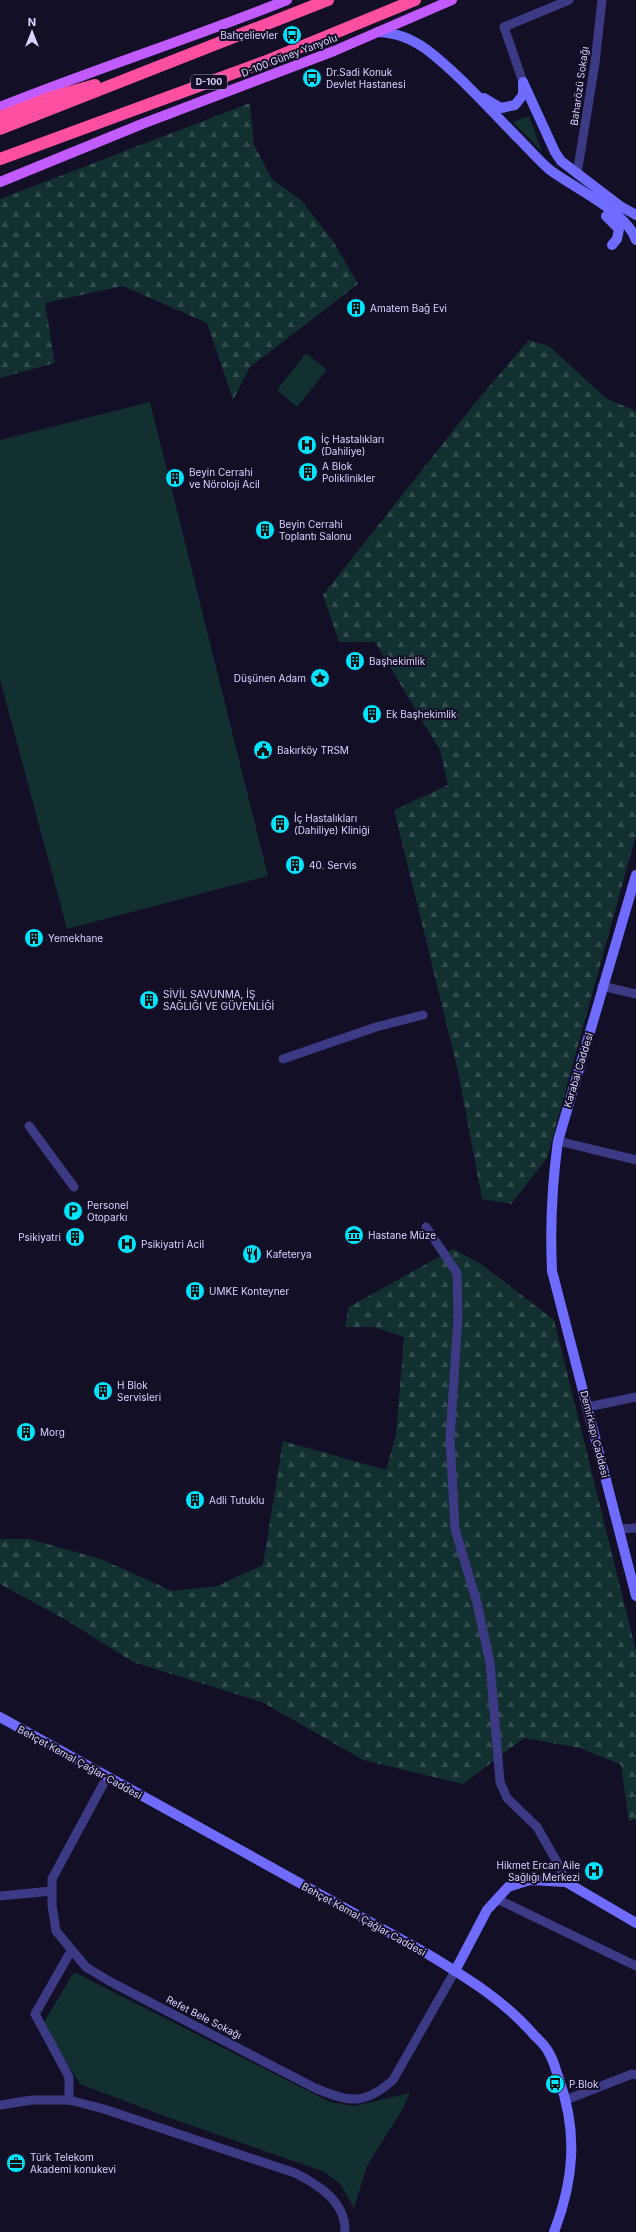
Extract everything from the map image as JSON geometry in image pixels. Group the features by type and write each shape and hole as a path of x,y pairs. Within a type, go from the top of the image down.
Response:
{"highway":[{"path":"0,129 328,0"},
{"name":"D-100","path":"0,159 264,62 415,0"},
{"path":"0,117 77,89 114,83"}],"main road":[{"path":"0,107 100,68 145,54 287,0"},
{"name":"D-100 Güney Yanyolu","path":"0,182 81,148 334,51 452,0"},
{"path":"378,32 396,33 407,37 426,50 493,104 505,108 519,102 523,95 523,82"},
{"path":"459,78 550,170 584,191 624,223 636,235"},
{"path":"523,82 555,152 561,161 620,206 636,215"},
{"path":"584,191 590,202 612,220 619,229 617,239 612,245"},
{"name":"Karabal Caddesi","path":"552,1271 552,1207 558,1141 602,986 636,875"},
{"name":"Demirkapı Caddesi","path":"552,1271 636,1596"},
{"name":"Behçet Kemal Çağlar Caddesi","path":"0,1717 455,1971 484,1988 519,2018 549,2053 566,2100 571,2121 572,2147 568,2191 554,2232"},
{"path":"455,1971 487,1910 496,1899 508,1887 530,1880 566,1882 636,1923"}],"street":[{"path":"523,82 504,27 569,0"},
{"name":"Baharözü Sokağı","path":"577,174 602,0"},
{"path":"602,986 636,994"},
{"path":"283,1059 376,1027 423,1015"},
{"path":"29,1126 74,1187"},
{"path":"558,1141 636,1160"},
{"path":"426,1226 457,1273 458,1317 450,1438 455,1529 477,1603 490,1662 497,1767 500,1782 507,1798 537,1827 557,1862 566,1882"},
{"path":"588,1407 636,1397"},
{"path":"619,1529 636,1528"},
{"name":"Refet Bele Sokağı","path":"107,1777 52,1879 52,1891 56,1931 71,1951 86,1967 110,1981 315,2088 341,2098 362,2099 379,2093 393,2080 455,1971"},
{"path":"0,1896 52,1891"},
{"path":"496,1899 636,1966"},
{"path":"69,2100 69,2077 35,2014 71,1951"},
{"path":"566,2100 632,2074 636,2075"},
{"path":"0,2105 32,2100 69,2100 104,2109 296,2174 319,2185 334,2201 345,2224 344,2232"}],"green space":[{"path":"250,103 254,145 272,179 302,201 333,241 358,284 250,367 233,400 207,323 123,286 45,303 55,363 0,378 0,199"},
{"path":"529,116 542,152 513,122"},
{"path":"529,340 549,346 607,399 636,411 636,835 547,1158 511,1204 482,1199 458,1071 394,810 448,785 440,750 375,642 339,642 323,595 475,403"},
{"path":"306,353 327,370 297,407 277,390"},
{"path":"150,402 268,876 67,929 0,680 0,440"},
{"path":"453,1249 481,1264 554,1320 636,1651 636,1819 629,1821 621,1765 580,1748 524,1738 463,1784 363,1760 262,1702 133,1662 66,1620 0,1584 0,1539 29,1539 101,1559 172,1591 217,1586 263,1565 283,1441 386,1470 396,1435 404,1337 374,1327 345,1327 349,1307"},
{"path":"74,1972 330,2102 354,2106 410,2093 402,2110 367,2166 354,2208 341,2185 325,2172 167,2117 80,2084 43,2024"}],"place":[{"name":"Bahçelievler","path":"292,35"},
{"name":"Dr.Sadi Konuk Devlet Hastanesi","path":"312,78"},
{"name":"Amatem Bağ Evi","path":"356,308"},
{"name":"İç Hastalıkları (Dahiliye)","path":"307,445"},
{"name":"A Blok Poliklinikler","path":"308,472"},
{"name":"Beyin Cerrahi ve Nöroloji Acil","path":"175,478"},
{"name":"Beyin Cerrahi Toplantı Salonu","path":"265,530"},
{"name":"Başhekimlik","path":"355,661"},
{"name":"Düşünen Adam","path":"320,678"},
{"name":"Ek Başhekimlik","path":"372,714"},
{"name":"Bakırköy TRSM","path":"263,750"},
{"name":"İç Hastalıkları (Dahiliye) Kliniği","path":"280,824"},
{"name":"40. Servis","path":"295,865"},
{"name":"Yemekhane","path":"34,938"},
{"name":"SİVİL SAVUNMA, İŞ SAĞLIĞI VE GÜVENLİĞİ","path":"149,1000"},
{"name":"Personel Otoparkı","path":"73,1211"},
{"name":"Hastane Müze","path":"354,1235"},
{"name":"Psikiyatri","path":"75,1237"},
{"name":"Psikiyatri Acil","path":"127,1244"},
{"name":"Kafeterya","path":"252,1254"},
{"name":"UMKE Konteyner","path":"195,1291"},
{"name":"H Blok Servisleri","path":"103,1391"},
{"name":"Morg","path":"26,1432"},
{"name":"Adli Tutuklu","path":"195,1500"},
{"name":"Hikmet Ercan Aile Sağlığı Merkezi","path":"594,1871"},
{"name":"P.Blok","path":"555,2084"},
{"name":"Türk Telekom Akademi konukevi","path":"16,2163"}]}
